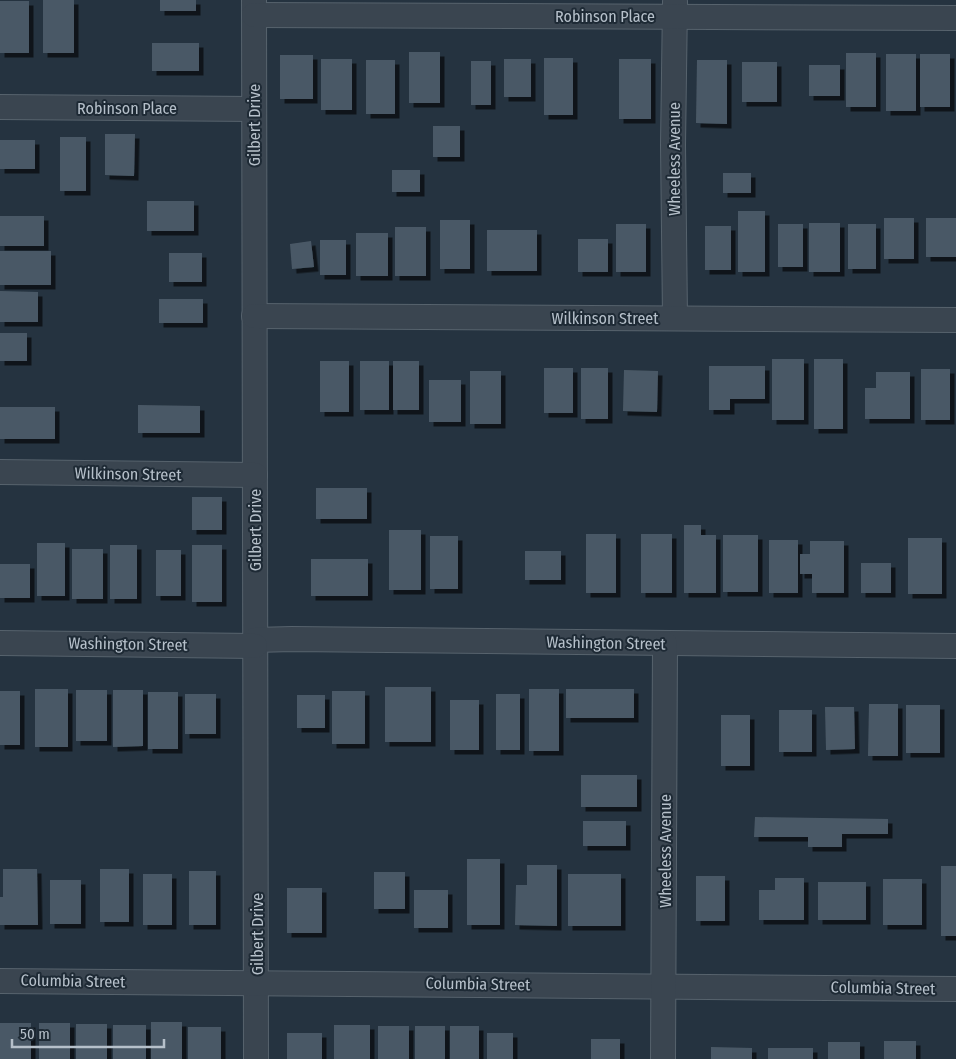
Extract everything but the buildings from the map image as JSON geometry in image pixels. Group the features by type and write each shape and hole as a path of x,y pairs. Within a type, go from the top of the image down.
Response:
{"street":[{"name":"Robinson Place","path":"254,7 675,8 956,18"},
{"name":"Gilbert Drive","path":"254,7 256,1059"},
{"name":"Wheeless Avenue","path":"675,8 673,146 675,318"},
{"name":"Robinson Place","path":"0,107 254,109"},
{"name":"Wilkinson Street","path":"254,316 956,320"},
{"name":"Wilkinson Street","path":"0,472 255,475"},
{"name":"Washington Street","path":"0,643 255,643 292,639 956,646"},
{"name":"Wheeless Avenue","path":"663,1059 665,644"},
{"name":"Columbia Street","path":"0,981 956,989"}]}
